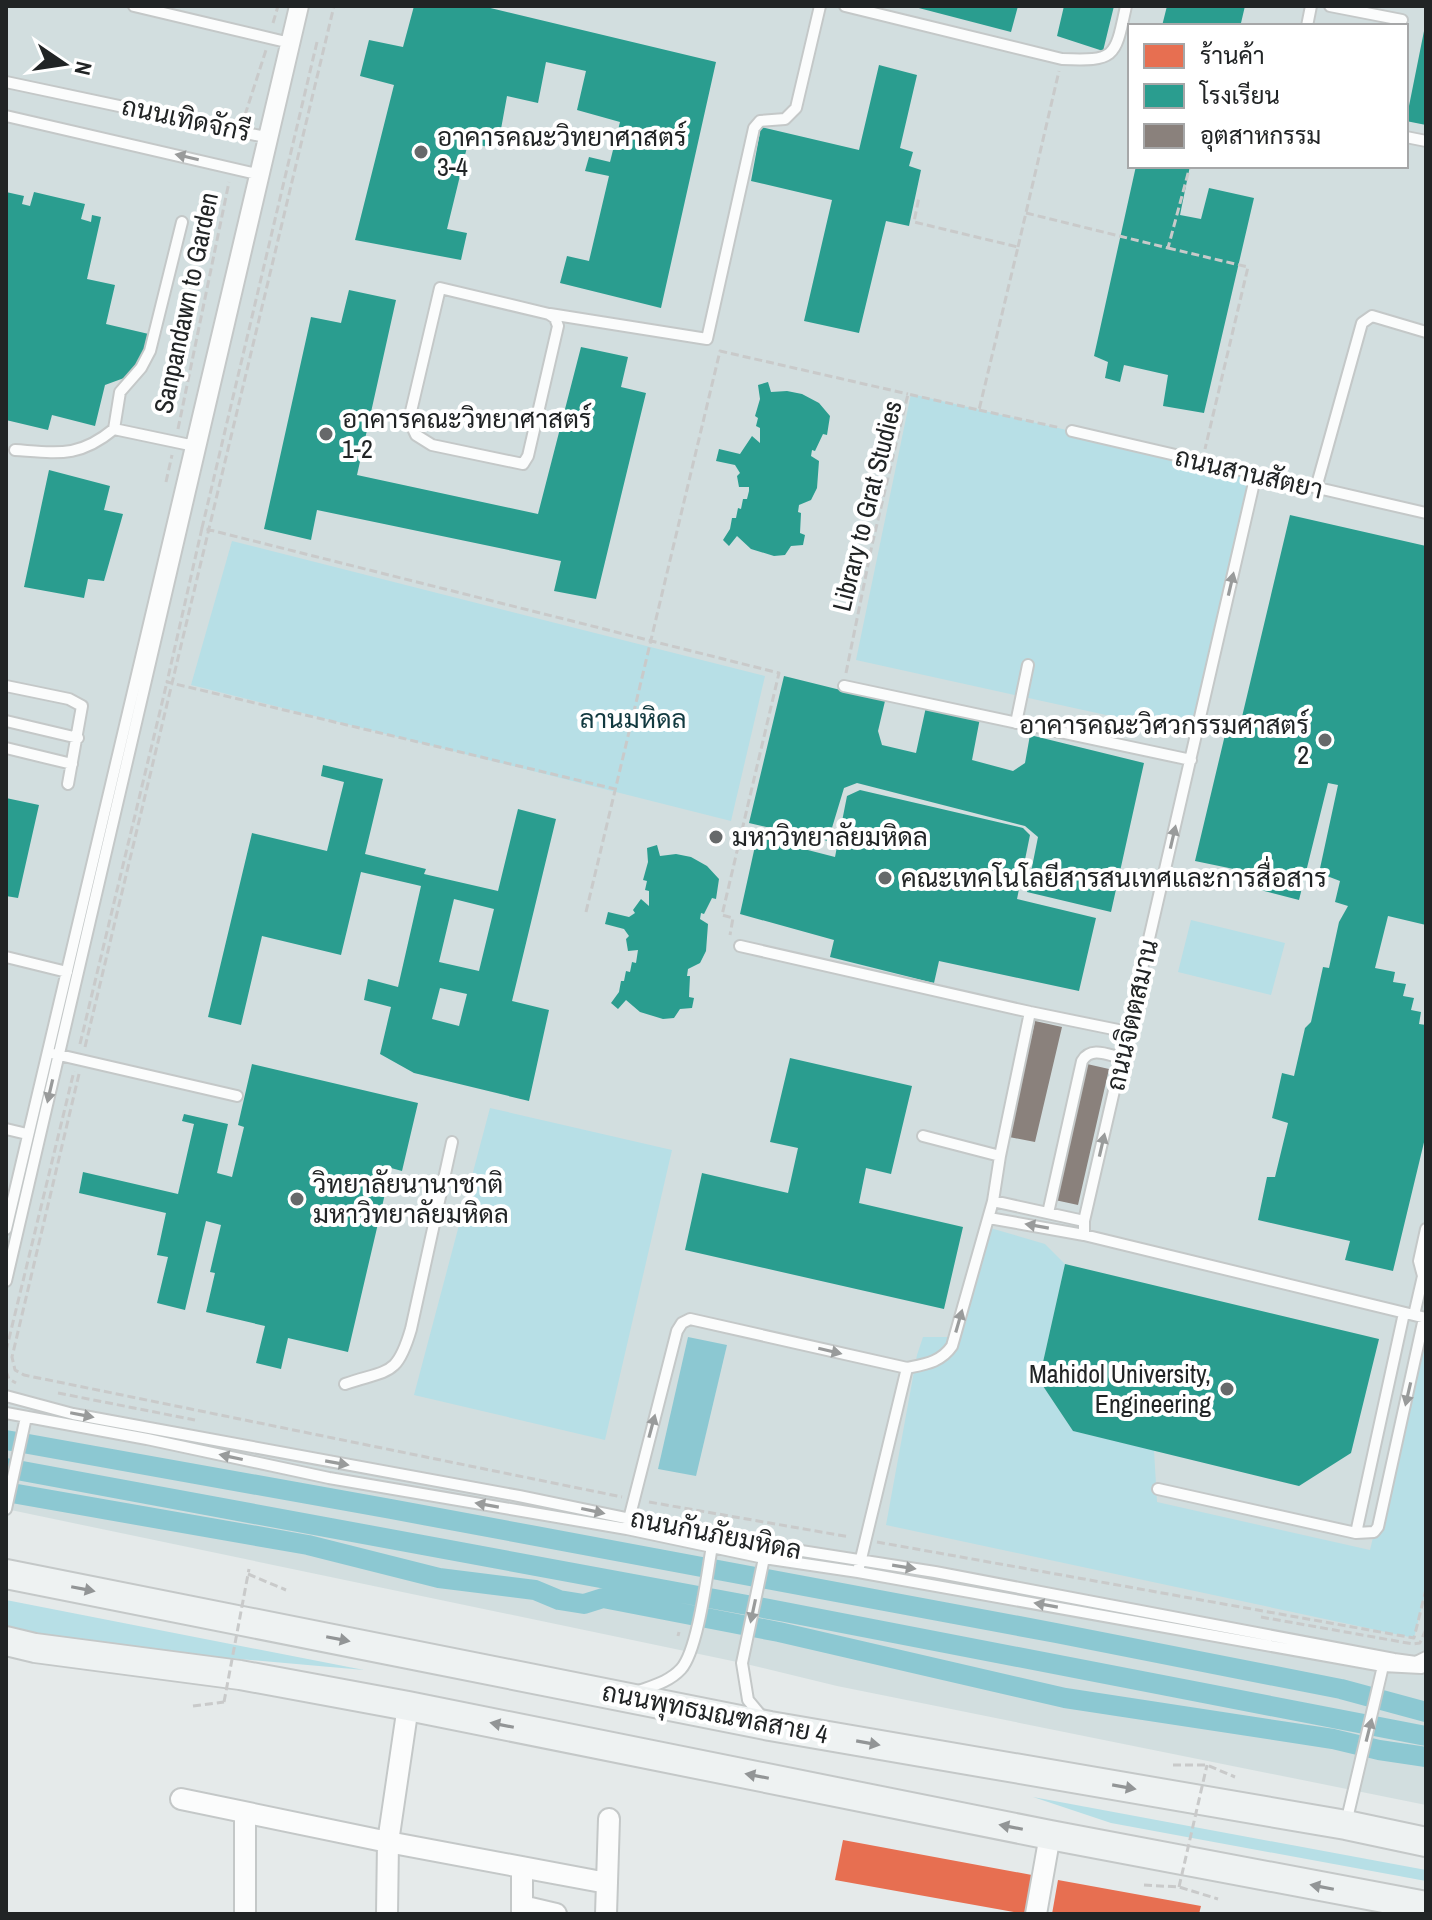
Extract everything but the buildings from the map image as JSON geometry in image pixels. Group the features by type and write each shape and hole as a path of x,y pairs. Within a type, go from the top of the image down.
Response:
{"main road":[{"name":"ถนนพุทธมณฑลสาย 4","path":"6,1574 770,1726 1346,1825 1426,1842"},
{"name":"ถนนพุทธมณฑลสาย 4","path":"6,1641 35,1648 240,1675 408,1706 1050,1835 1377,1906 1426,1906"},
{"path":"6,1650 35,1648"}],"street":[{"path":"387,1914 388,1842 408,1706"},
{"path":"181,1799 607,1883"},
{"path":"245,1813 245,1914"},
{"path":"606,1914 609,1819"},
{"path":"1036,1914 1050,1835"},
{"path":"522,1867 522,1910 556,1914"}],"lane":[{"path":"134,6 286,42"},
{"path":"184,18 186,6"},
{"path":"268,137 295,6"},
{"path":"6,1281 53,1054 259,174 303,6"},
{"path":"549,314 558,326 528,456 523,464 432,445 416,435 409,420 440,288 549,314 707,339 754,128 760,121 785,119 796,108 820,6"},
{"path":"845,6 1062,59 1099,60 1109,55 1121,30 1126,6"},
{"path":"1330,6 1402,23 1405,6"},
{"name":"ถนนเทิดจักรี","path":"6,82 268,137"},
{"name":"ถนนเทิดจักรี","path":"6,116 259,174"},
{"path":"6,1229 27,1134 53,1054 67,972 190,445 259,174"},
{"path":"15,450 67,454 97,443 114,429 120,392 141,368 150,351 182,222"},
{"path":"1316,488 1362,323 1372,316 1426,332"},
{"path":"114,429 190,445"},
{"name":"ถนนสานสัตยา","path":"1072,431 1426,513"},
{"name":"ถนนจิตตสมาน","path":"1084,1235 1084,1221 1256,474"},
{"path":"1016,723 1028,665"},
{"path":"6,686 77,701 82,706 68,784"},
{"path":"844,686 1191,760"},
{"path":"6,721 78,738"},
{"path":"6,748 72,764"},
{"path":"740,946 1128,1032"},
{"path":"6,957 67,972"},
{"path":"628,1524 677,1331 682,1323 690,1319 907,1368 944,1357 952,1346 989,1218 1030,1012"},
{"path":"1048,1213 1082,1061 1094,1052 1122,1058"},
{"path":"53,1054 237,1096"},
{"path":"6,1129 27,1134"},
{"path":"923,1136 1000,1156"},
{"path":"345,1384 393,1368 401,1359 411,1329 452,1142"},
{"path":"993,1201 1084,1221"},
{"path":"989,1218 1084,1235 1417,1316"},
{"path":"1158,1489 1356,1533 1368,1535 1378,1527 1425,1275 1419,1261 1426,1229"},
{"path":"1356,1533 1417,1316"},
{"path":"860,1566 907,1368"},
{"name":"ถนนกันภัยมหิดล","path":"6,1396 73,1414 519,1496 764,1558 860,1566 1394,1659 1416,1662 1426,1657"},
{"name":"ถนนกันภัยมหิดล","path":"6,1413 329,1478 732,1540 1383,1666 1426,1666"},
{"path":"6,1509 26,1417"},
{"path":"627,1696 666,1681 682,1668 691,1652 712,1546"},
{"path":"764,1558 742,1663 748,1700 770,1726"},
{"path":"1346,1825 1383,1666"}],"path":[{"path":"245,115 278,6"},
{"path":"6,1351 209,529 334,6"},
{"path":"170,682 202,528 317,42"},
{"path":"979,410 1062,59"},
{"path":"1168,248 1189,168"},
{"name":"Sanpandawn to Garden","path":"177,433 230,179"},
{"path":"919,197 914,222 1018,247"},
{"path":"1026,213 1248,267 1202,462"},
{"path":"586,912 720,351 908,394"},
{"name":"Library to Grat Studies","path":"844,686 872,545 908,394 1072,431"},
{"path":"202,528 779,673 722,915 733,918 730,937"},
{"path":"170,682 615,789"},
{"path":"79,1060 12,1357 15,1370 24,1375 633,1500 1414,1638 1426,1589"},
{"path":"6,1371 9,1379 24,1387"},
{"path":"49,1392 197,1421"},
{"path":"193,1706 224,1702 249,1572 286,1590"},
{"path":"1257,1617 1413,1644 1420,1643 1426,1629"},
{"path":"1173,1765 1207,1765 1235,1777"},
{"path":"1179,1887 1207,1765"},
{"path":"1144,1885 1179,1887 1218,1899"}],"shaded area":[{"name":"มหาวิทยาลัยมหิดล","path":"6,6 1426,6 1426,1805 837,1686 742,1663 6,1509"},
{"path":"688,1337 727,1345 696,1476 658,1469"}],"green space":[{"path":"911,394 1256,474 1197,735 856,660"},
{"name":"ลานมหิดล","path":"232,541 765,676 731,821 191,685"},
{"path":"1191,920 1285,943 1271,995 1178,972"},
{"path":"490,1108 672,1150 605,1440 414,1395"},
{"path":"980,1225 1045,1244 1065,1264 1039,1380 1073,1431 1154,1450 1157,1502 1370,1550 1426,1318 1426,1589 1414,1638 886,1525 917,1355 923,1337 954,1337"},
{"path":"6,1600 364,1670 206,1656 6,1629"},
{"path":"1033,1797 1426,1870 1426,1881 1111,1823"}],"waterway":[{"path":"6,1440 1056,1633 1341,1689 1426,1712"},
{"path":"6,1468 785,1612 1426,1736"},
{"path":"6,1492 308,1545 439,1578 535,1590 559,1600 584,1604 603,1598 779,1632 1065,1698 1333,1739 1426,1757"}],"place":[{"name":"อาคารคณะวิทยาศาสตร์ 3-4","path":"421,152"},
{"name":"อาคารคณะวิทยาศาสตร์ 1-2","path":"326,434"},
{"name":"อาคารคณะวิศวกรรมศาสตร์ 2","path":"1325,740"},
{"name":"มหาวิทยาลัยมหิดล","path":"716,837"},
{"name":"คณะเทคโนโลยีสารสนเทศและการสื่อสาร","path":"885,878"},
{"name":"วิทยาลัยนานาชาติ มหาวิทยาลัยมหิดล","path":"297,1199"},
{"name":"Mahidol University, Engineering","path":"1227,1389"}]}
